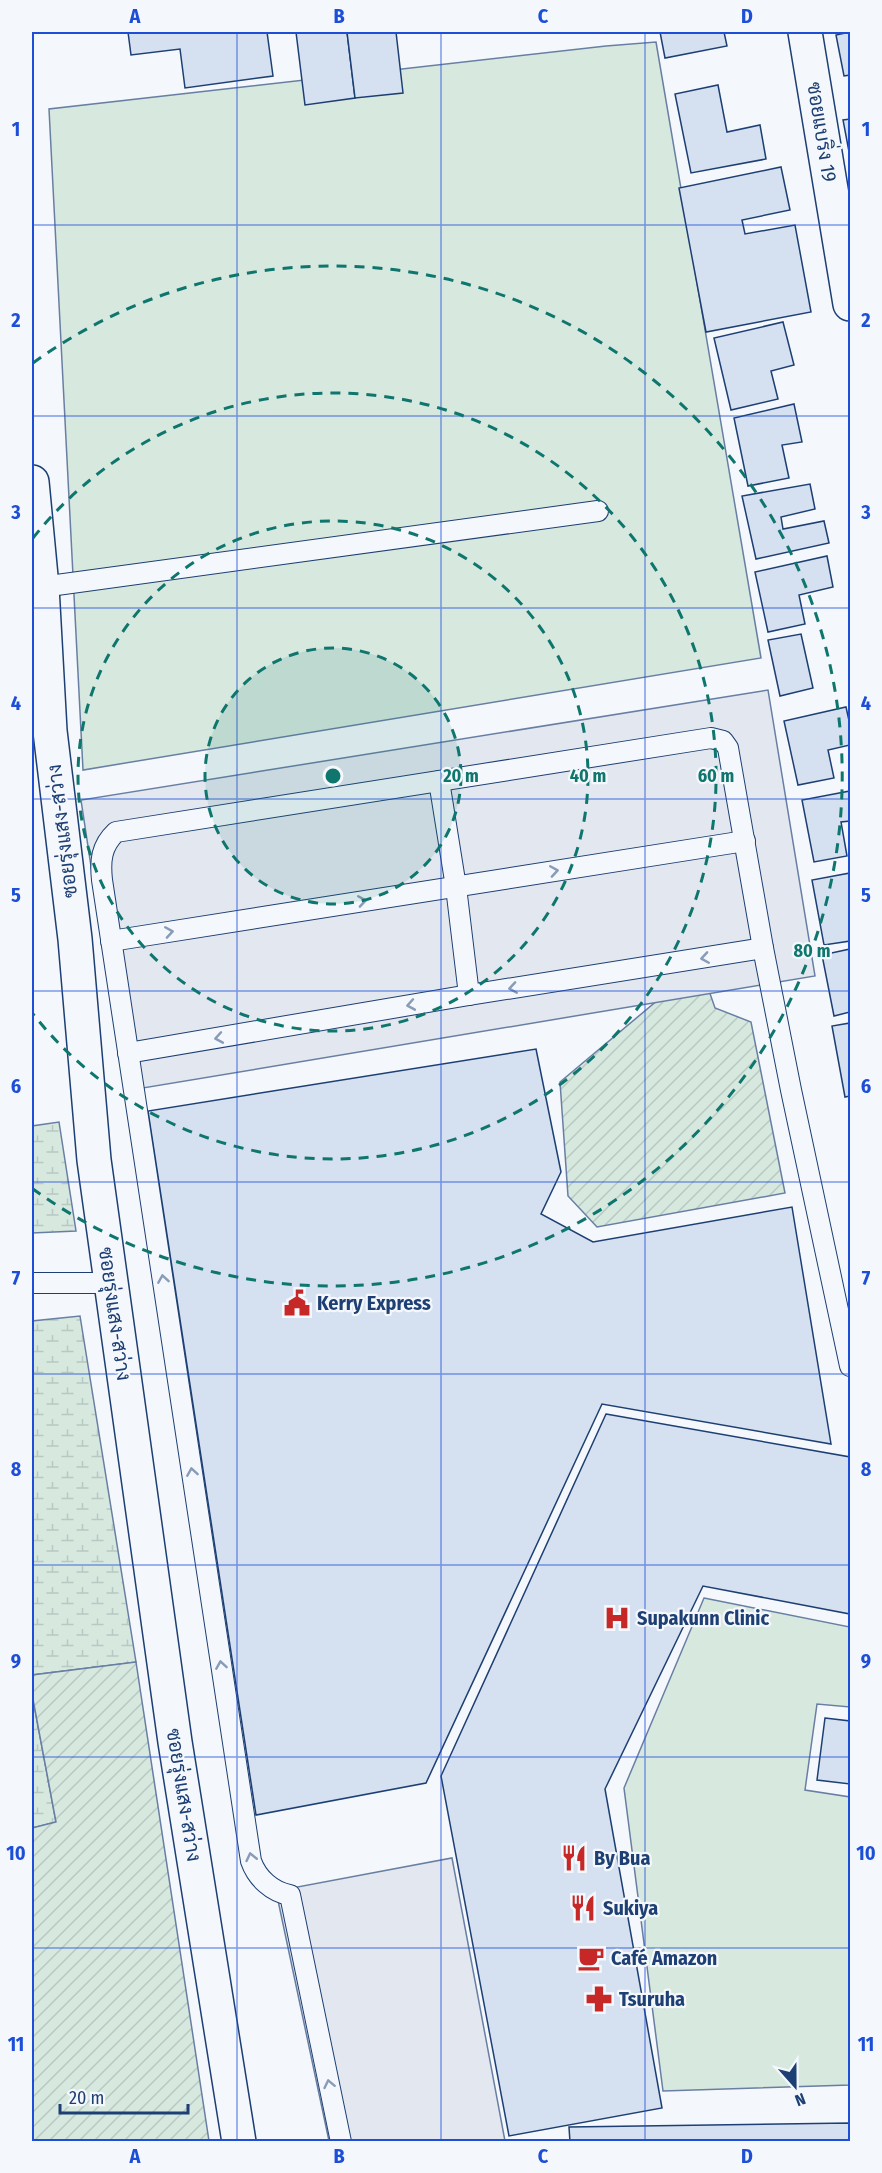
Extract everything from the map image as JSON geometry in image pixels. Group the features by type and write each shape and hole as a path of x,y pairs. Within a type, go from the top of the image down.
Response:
{"street":[{"name":"ซอยแบริ่ง 19","path":"805,32 850,304"},
{"name":"ซอยรุ่งแสง-สว่าง","path":"32,482 42,587 41,733 75,939 94,1160 175,1742 239,2142"}],"lane":[{"path":"42,587 598,511"},
{"path":"341,2142 290,1895 271,1887 262,1880 255,1873 251,1861 111,941 101,861 106,844 116,832 718,738 723,741 728,748 763,948 791,1090 850,1366"},
{"path":"439,781 456,887 469,995"},
{"path":"111,941 745,841"},
{"path":"128,1053 763,948"},
{"path":"32,1283 111,1283"}],"green space":[{"path":"656,42 761,658 83,770 49,109"},
{"path":"683,979 706,982 715,1008 751,1022 785,1193 597,1227 568,1196 560,1082"},
{"path":"59,1122 76,1231 32,1233 32,1126"},
{"path":"80,1316 136,1662 32,1675 32,1321"},
{"path":"704,1598 850,1627 850,1707 817,1704 805,1790 850,1797 850,2085 663,2091 624,1788"},
{"path":"136,1662 209,2141 32,2141 32,1828 56,1822 32,1694 32,1675"},
{"path":"32,1694 56,1822 32,1828"}],"shaded area":[{"path":"768,690 815,976 125,1091 81,800"},
{"path":"452,1858 505,2141 329,2141 276,1891"}],"building":[{"path":"128,32 267,32 273,76 185,88 180,49 131,55"},
{"path":"296,32 347,32 355,98 305,105"},
{"path":"347,32 396,32 403,93 355,98"},
{"path":"660,32 724,32 727,46 665,58"},
{"path":"850,32 850,75 844,76 836,35"},
{"path":"718,85 727,132 760,125 766,159 691,173 675,94"},
{"path":"850,119 850,157 843,120"},
{"path":"781,167 790,210 742,220 745,234 795,225 811,312 706,332 679,188"},
{"path":"783,322 794,365 771,371 778,399 731,410 714,338"},
{"path":"794,404 802,442 782,445 789,478 748,486 734,418"},
{"path":"810,484 815,509 781,517 783,529 824,521 829,543 756,559 742,496"},
{"path":"827,556 833,587 799,595 805,624 768,632 755,572"},
{"path":"801,634 813,688 780,696 768,640"},
{"path":"846,707 850,725 850,745 828,750 834,778 798,785 784,721"},
{"path":"850,791 850,821 841,822 847,856 814,862 802,800"},
{"path":"850,873 850,941 824,945 812,880"},
{"path":"850,949 850,1012 834,1016 822,955"},
{"path":"850,1023 850,1096 845,1097 832,1026"},
{"path":"536,1049 561,1172 541,1214 593,1242 792,1207 831,1444 602,1404 426,1783 256,1815 148,1111"},
{"path":"606,1414 850,1457 850,1614 703,1586 605,1789 662,2108 509,2136 441,1776"},
{"path":"825,1718 850,1721 850,1784 817,1780"},
{"path":"850,2123 850,2142 570,2142 569,2127"}],"place":[{"name":"Kerry Express","path":"297,1303"},
{"name":"Supakunn Clinic","path":"617,1618"},
{"name":"By Bua","path":"574,1858"},
{"name":"Sukiya","path":"583,1908"},
{"name":"Café Amazon","path":"591,1958"},
{"name":"Tsuruha","path":"599,1999"}]}
